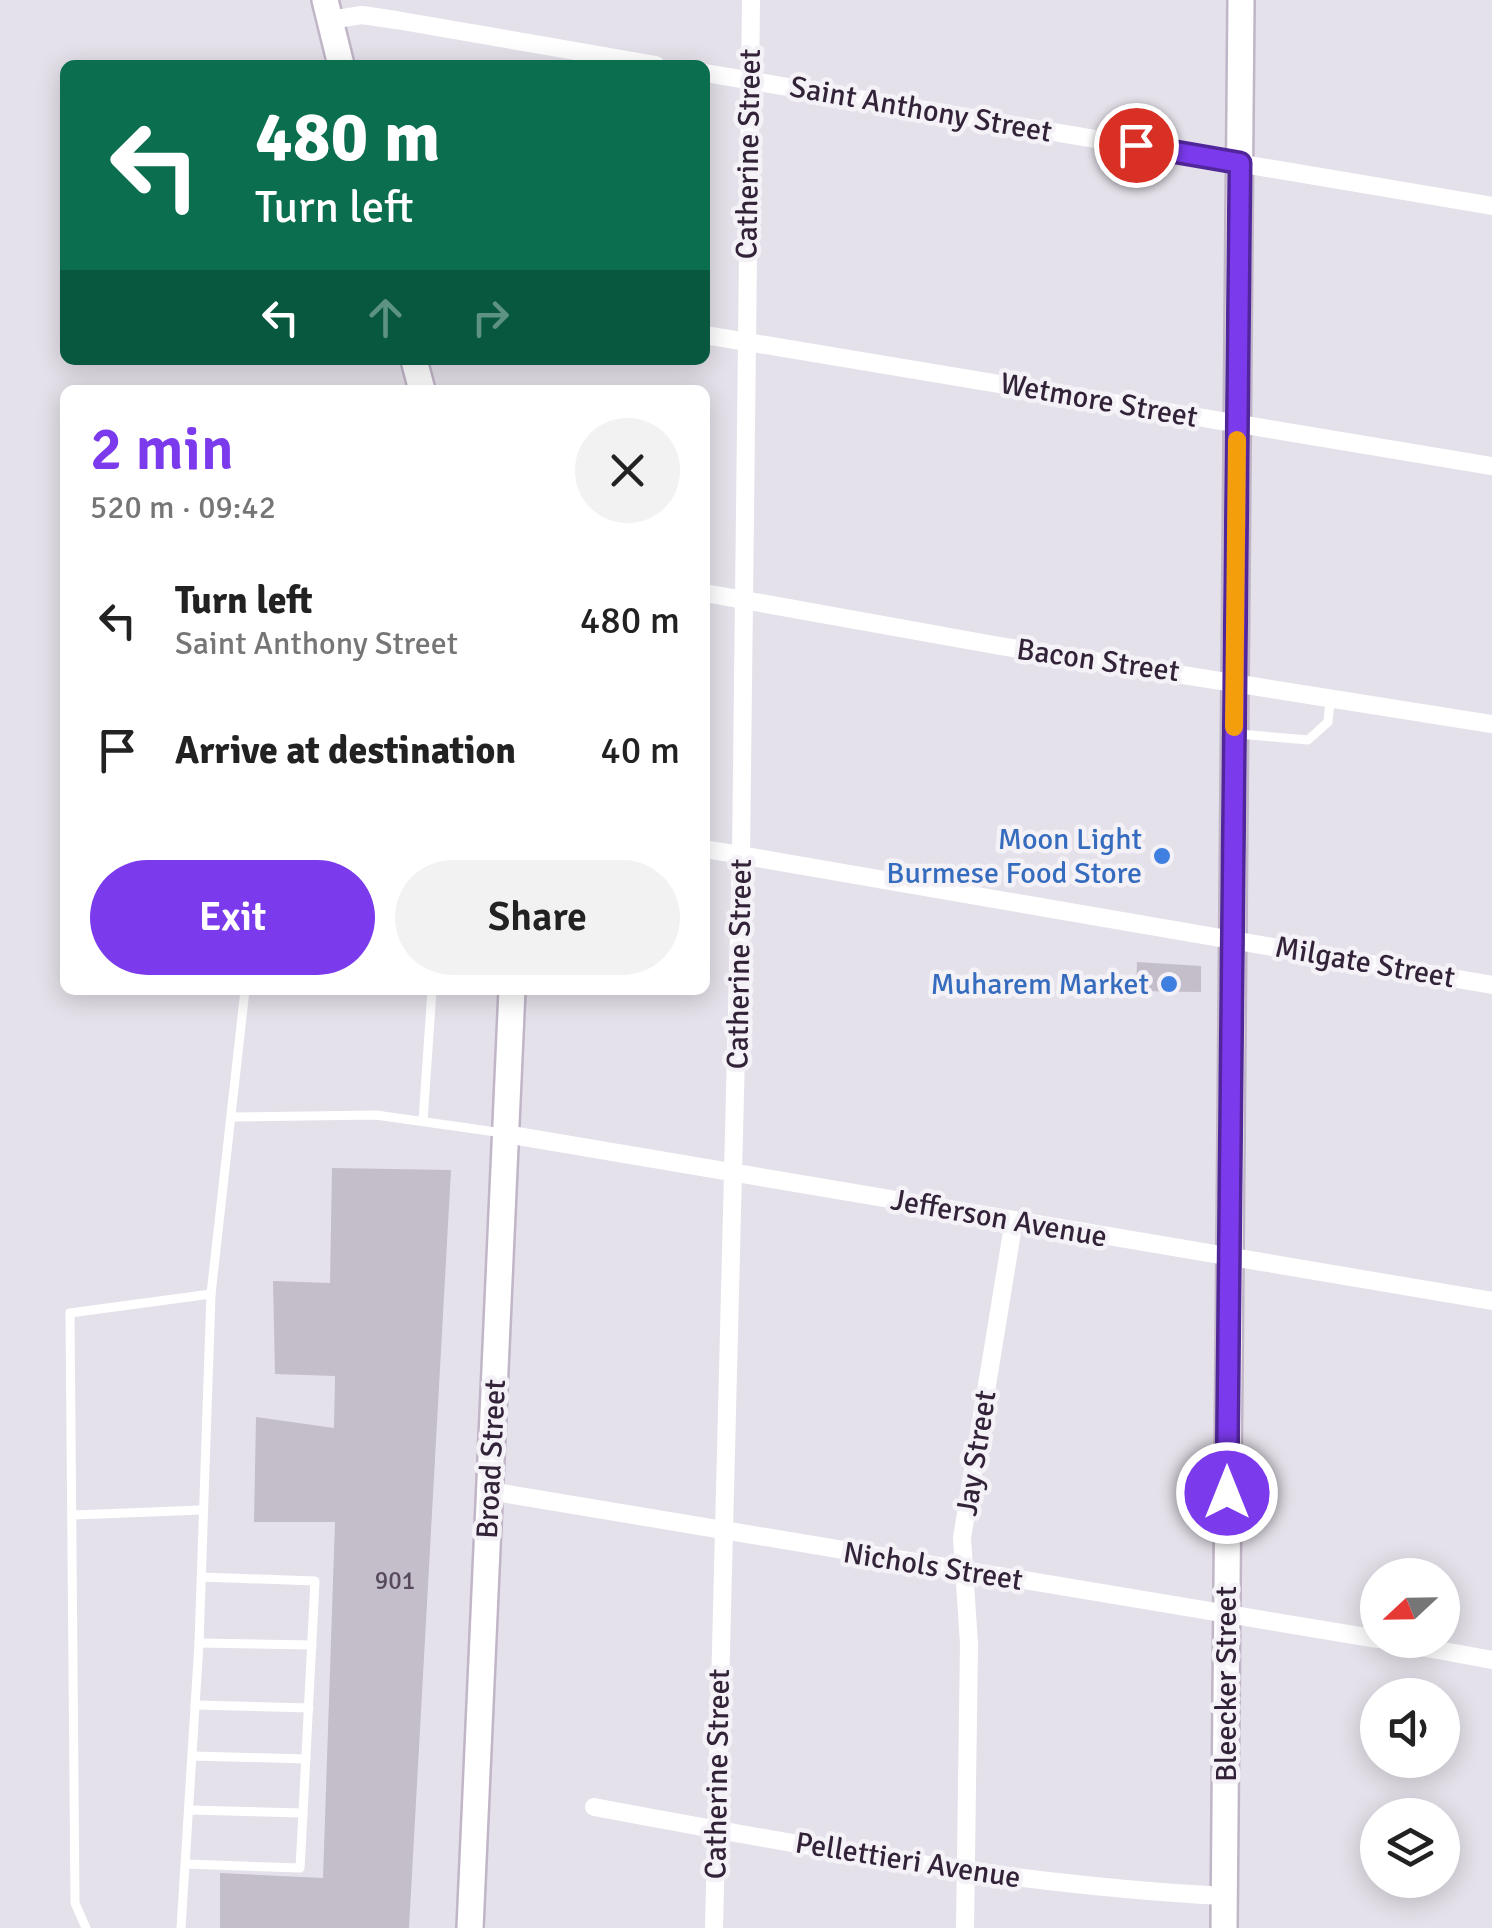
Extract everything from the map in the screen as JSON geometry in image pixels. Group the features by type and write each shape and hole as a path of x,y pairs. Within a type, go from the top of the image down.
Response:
{"street":[{"name":"Catherine Street","path":"714,1928 742,855 751,0"},
{"name":"Bleecker Street","path":"1224,1928 1241,0"},
{"path":"340,60 327,10 627,60"},
{"name":"Saint Anthony Street","path":"710,74 1492,206"},
{"name":"Wetmore Street","path":"710,337 1492,466"},
{"name":"Bacon Street","path":"710,594 1000,646 1492,724"},
{"name":"Milgate Street","path":"710,850 1492,985"},
{"name":"Broad Street","path":"470,1928 512,995"},
{"name":"Jefferson Avenue","path":"506,1134 1492,1302"},
{"name":"Jay Street","path":"965,1928 969,1644 962,1538 1014,1220"},
{"name":"Nichols Street","path":"489,1491 1360,1636"},
{"name":"Nichols Street","path":"1460,1654 1492,1660"},
{"name":"Pellettieri Avenue","path":"594,1807 966,1870 1082,1886 1224,1896"}],"lane":[{"path":"1234,733 1308,740 1328,722 1330,697"},
{"path":"181,1928 202,1577 210,1294 244,995"},
{"path":"424,1122 432,995"},
{"path":"232,1117 376,1114 506,1134"},
{"path":"86,1928 76,1903 70,1313 210,1294"},
{"path":"74,1515 202,1510"},
{"path":"186,1864 300,1868 304,1814 315,1582 202,1577"},
{"path":"198,1643 312,1645"},
{"path":"195,1706 309,1708"},
{"path":"193,1756 306,1759"},
{"path":"190,1810 304,1814"}],"building":[{"name":"Muharem Market","path":"1137,962 1201,966 1201,992 1136,991"},
{"path":"332,1168 451,1170 409,1928 220,1928 220,1873 323,1878 335,1522 254,1522 256,1417 334,1428 335,1376 275,1374 273,1281 330,1283"}],"slow traffic":[{"path":"1234,727 1237,440"}],"place":[{"name":"Moon Light Burmese Food Store","path":"1162,856"},
{"name":"Muharem Market","path":"1169,984"}],"route":[{"path":"1136,145 1240,163 1227,1493"}]}
